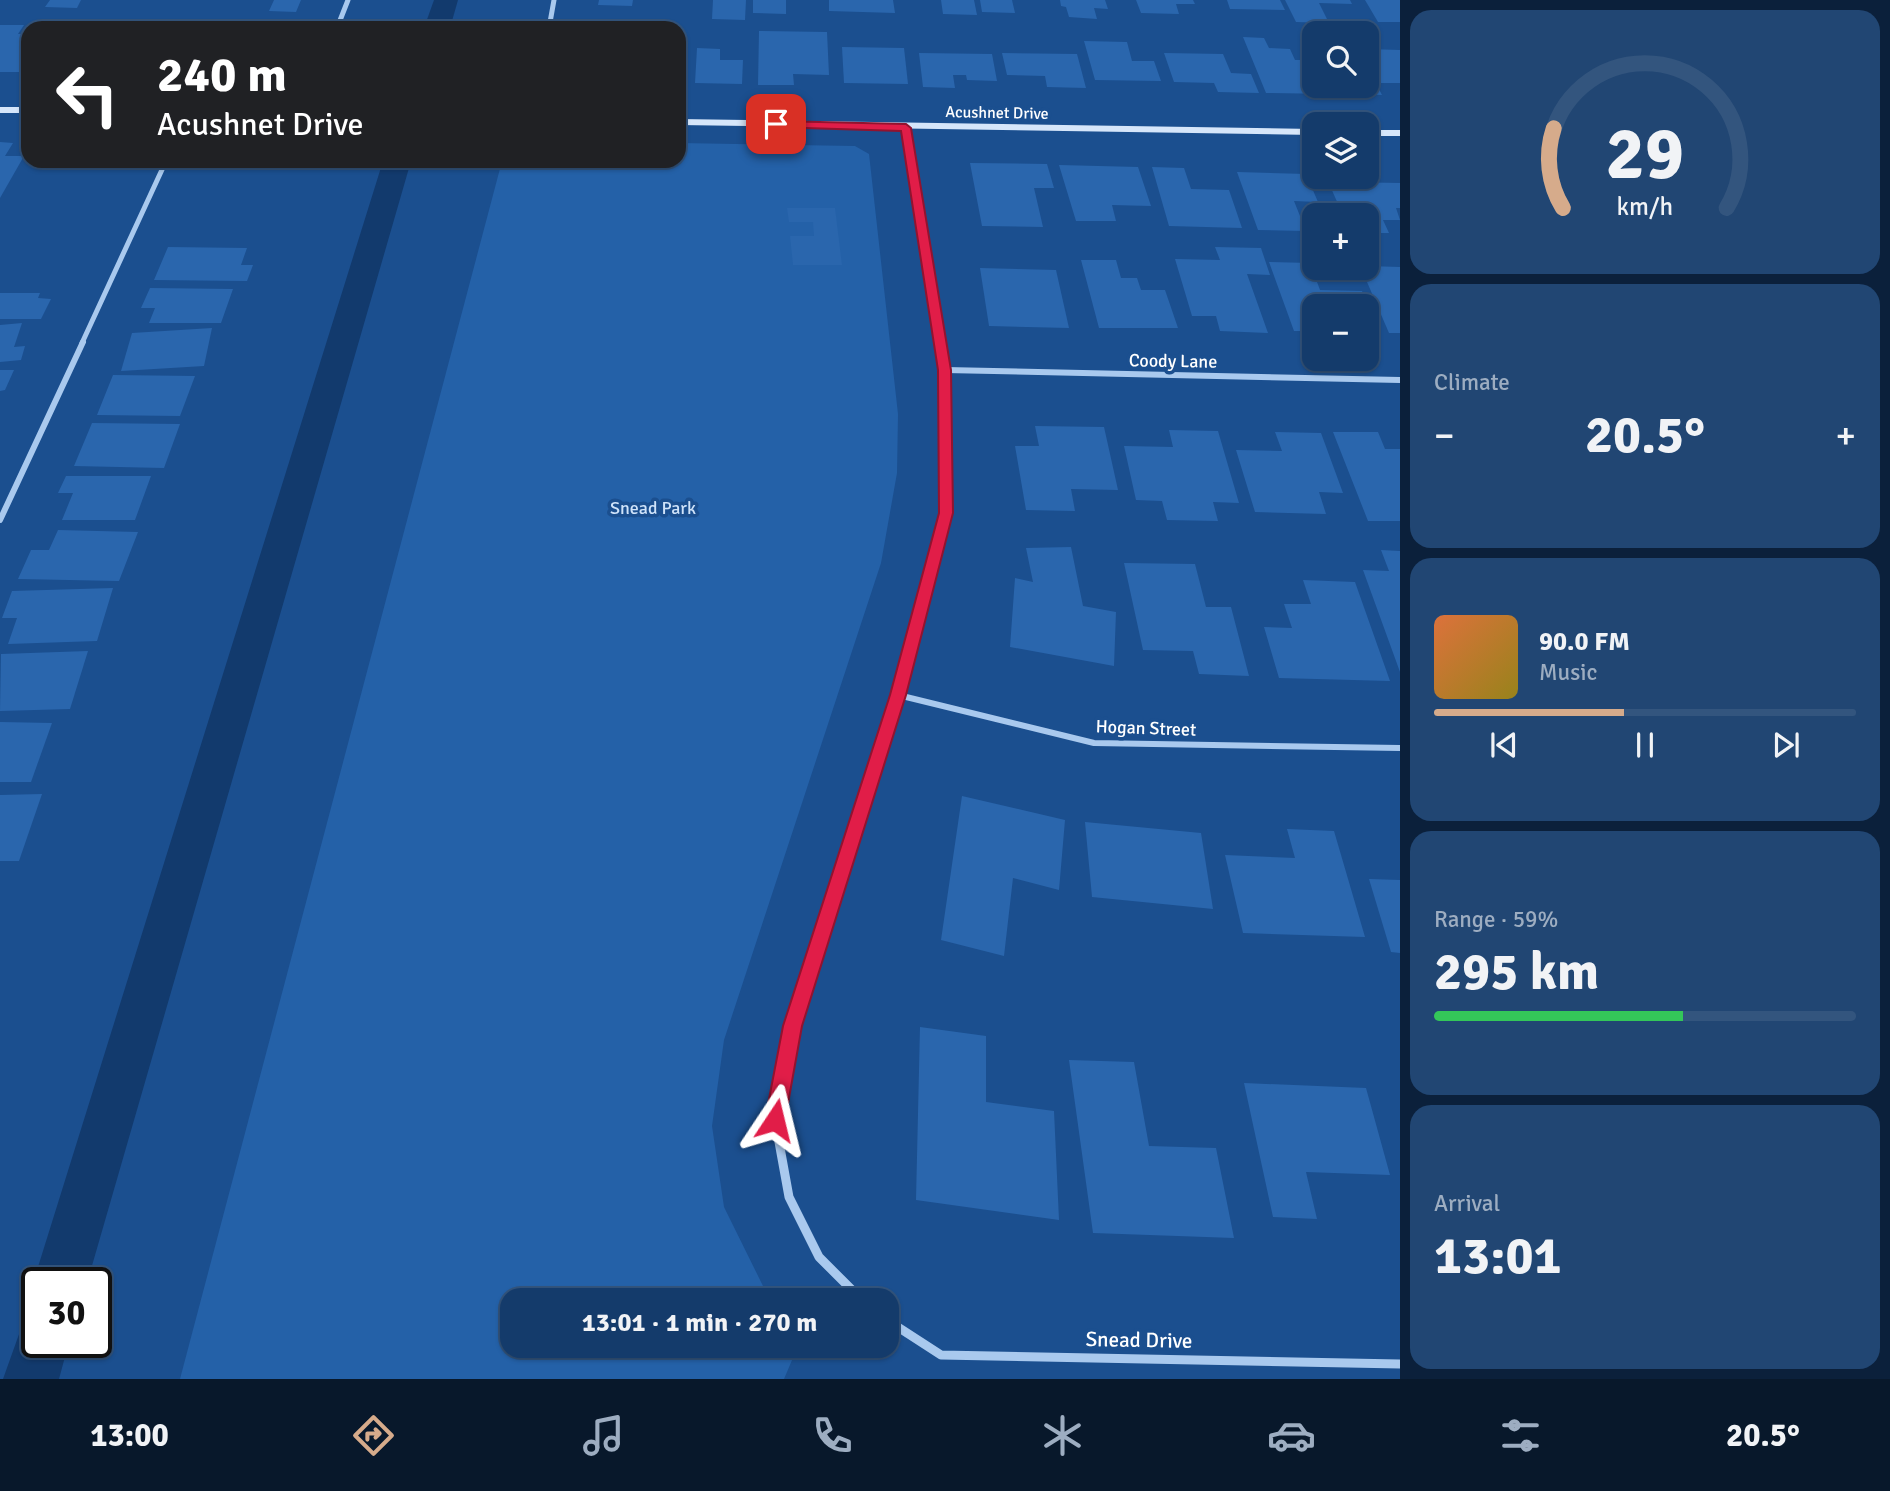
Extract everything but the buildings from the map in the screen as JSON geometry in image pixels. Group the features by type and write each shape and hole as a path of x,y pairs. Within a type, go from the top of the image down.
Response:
{"street":[{"path":"340,21 348,0"},
{"path":"550,21 554,0"},
{"path":"0,110 21,110"},
{"name":"Acushnet Drive","path":"686,122 906,128 1302,132"},
{"path":"850,1288 819,1257 789,1197 775,1120 792,1026 898,695 946,513 945,370 906,128"},
{"path":"1379,133 1400,133"},
{"path":"0,520 163,168"},
{"name":"Coody Lane","path":"945,370 1400,380"},
{"name":"Hogan Street","path":"898,695 1094,743 1400,748"},
{"name":"Snead Drive","path":"899,1328 941,1355 1400,1364"}],"green space":[{"name":"Snead Park","path":"686,143 855,146 869,154 898,414 897,473 881,563 724,1040 712,1126 724,1207 764,1288 500,1288 500,1358 793,1358 784,1379 180,1379 500,168 686,168"}],"waterway":[{"path":"439,21 446,0"},
{"path":"65,1267 395,168"},
{"path":"31,1379 37,1358"}],"route":[{"path":"775,1120 792,1026 898,695 946,513 945,370 906,128 776,124"}]}
